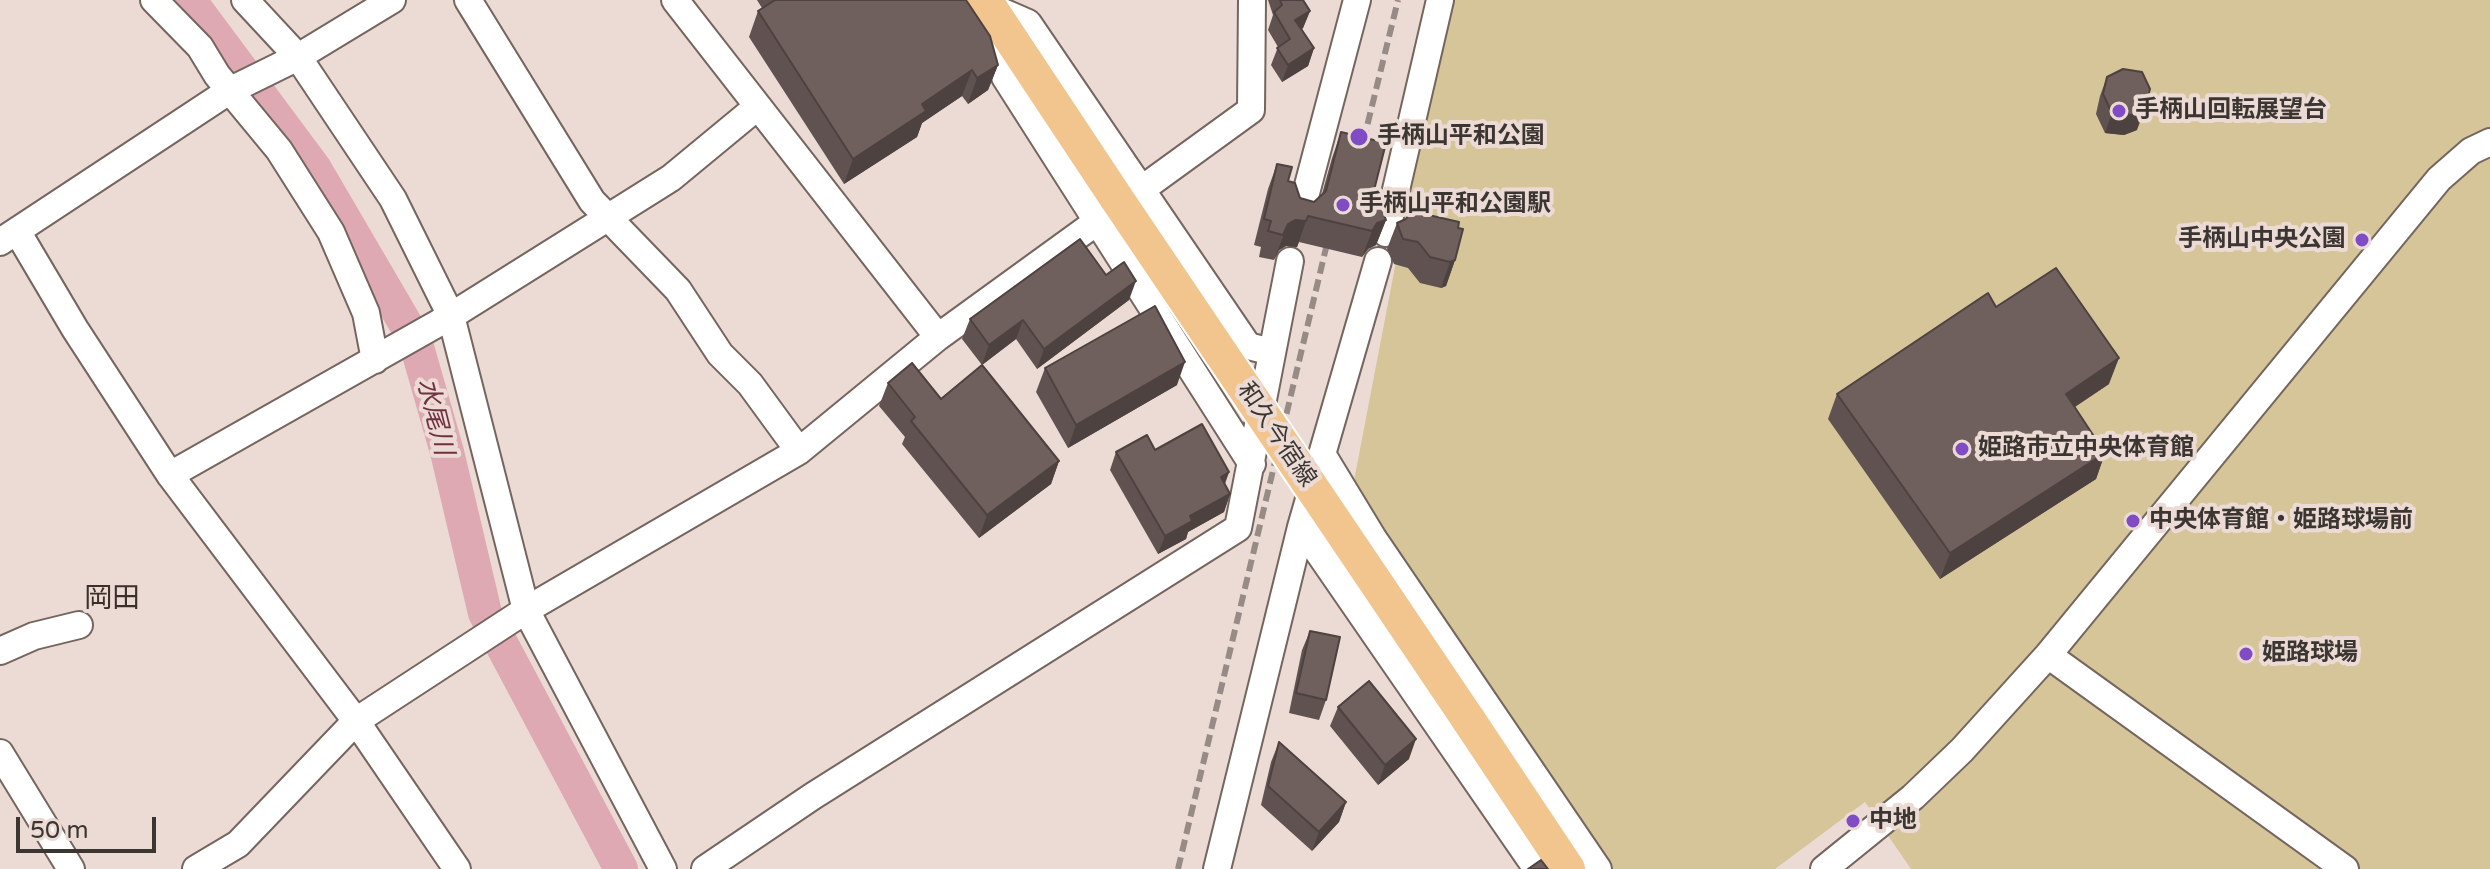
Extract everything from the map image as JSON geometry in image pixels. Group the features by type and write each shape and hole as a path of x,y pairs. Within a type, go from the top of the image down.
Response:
{"main road":[{"name":"和久今宿線","path":"987,3 1568,869"}],"street":[{"path":"154,0 200,47 229,91 279,150 331,232 366,313 375,360"},
{"path":"245,0 298,57 393,199 451,316 526,610 663,869"},
{"path":"392,0 298,57 229,91 8,236 75,329 170,475 356,721 457,869"},
{"path":"468,0 606,218 678,290 720,354 750,384 799,451"},
{"path":"675,0 938,337"},
{"path":"196,869 238,844 356,721 526,610 799,451 938,337 1251,110 1252,0"},
{"path":"1301,212 1357,0"},
{"path":"1386,233 1440,0"},
{"path":"170,475 451,316 671,178 757,107"},
{"path":"1824,869 1913,797 1962,750 2048,655 2439,179 2471,151 2490,142"},
{"path":"1119,204 1248,346 1272,352"},
{"path":"1119,204 1252,464"},
{"path":"705,869 813,796 1238,528 1290,261"},
{"path":"1217,869 1301,527 1378,261"},
{"path":"1322,454 1373,538 1598,869"},
{"path":"1301,527 1537,869"},
{"path":"0,651 34,636 79,625"},
{"path":"2048,655 2345,869"},
{"path":"0,753 71,869"}],"shaded area":[{"name":"手柄山平和公園","path":"1454,0 2490,0 2490,869 1911,869 1865,802 1775,869 1611,869 1353,486 1412,178"}],"building":[{"path":"775,0 966,0 990,36 998,65 977,78 972,70 922,104 926,111 853,159 758,11"},
{"path":"1280,0 1303,0 1310,11 1295,20 1314,48 1288,65 1277,48 1290,39 1274,12 1282,5"},
{"path":"2123,69 2142,72 2150,89 2144,111 2131,115 2112,113 2103,94 2107,77"},
{"path":"1341,132 1386,143 1371,202 1380,204 1386,220 1377,223 1372,231 1308,216 1306,221 1295,220 1288,224 1283,235 1268,231 1271,221 1264,219 1277,164 1292,167 1288,181 1295,183 1300,198 1314,202 1326,191"},
{"path":"1411,211 1459,222 1458,228 1463,229 1455,260 1450,262 1430,257 1418,242 1403,239 1397,223 1406,219"},
{"path":"1080,239 1106,275 1124,262 1136,281 1044,349 1023,320 989,345 970,319"},
{"name":"姫路市立中央体育館","path":"2056,268 2119,358 2066,394 2105,453 1950,553 1837,394 1988,293 1996,307"},
{"path":"1155,306 1185,362 1076,425 1045,368"},
{"path":"912,363 941,399 982,365 1059,461 987,515 911,421 915,417 888,383"},
{"path":"1202,424 1229,472 1221,477 1230,494 1190,516 1192,521 1165,536 1116,452 1147,435 1155,450"},
{"path":"1310,631 1340,637 1326,700 1296,693"},
{"path":"1369,681 1416,739 1385,765 1338,707"},
{"path":"1279,742 1346,802 1319,832 1268,786"},
{"path":"1541,860 1548,869 1528,869"}],"waterway":[{"name":"水尾川","path":"184,0 196,9 315,169 415,340 447,452 485,613 621,869"}],"railway":[{"path":"1359,159 1398,0"},
{"path":"1178,869 1326,248"}],"place":[{"name":"手柄山回転展望台","path":"2119,111"},
{"name":"手柄山平和公園","path":"1359,137"},
{"name":"手柄山平和公園駅","path":"1343,205"},
{"name":"手柄山中央公園","path":"2362,240"},
{"name":"姫路市立中央体育館","path":"1962,449"},
{"name":"中央体育館・姫路球場前","path":"2133,521"},
{"name":"姫路球場","path":"2246,654"},
{"name":"中地","path":"1853,821"}],"district":[{"name":"岡田","path":"112,600"}]}
